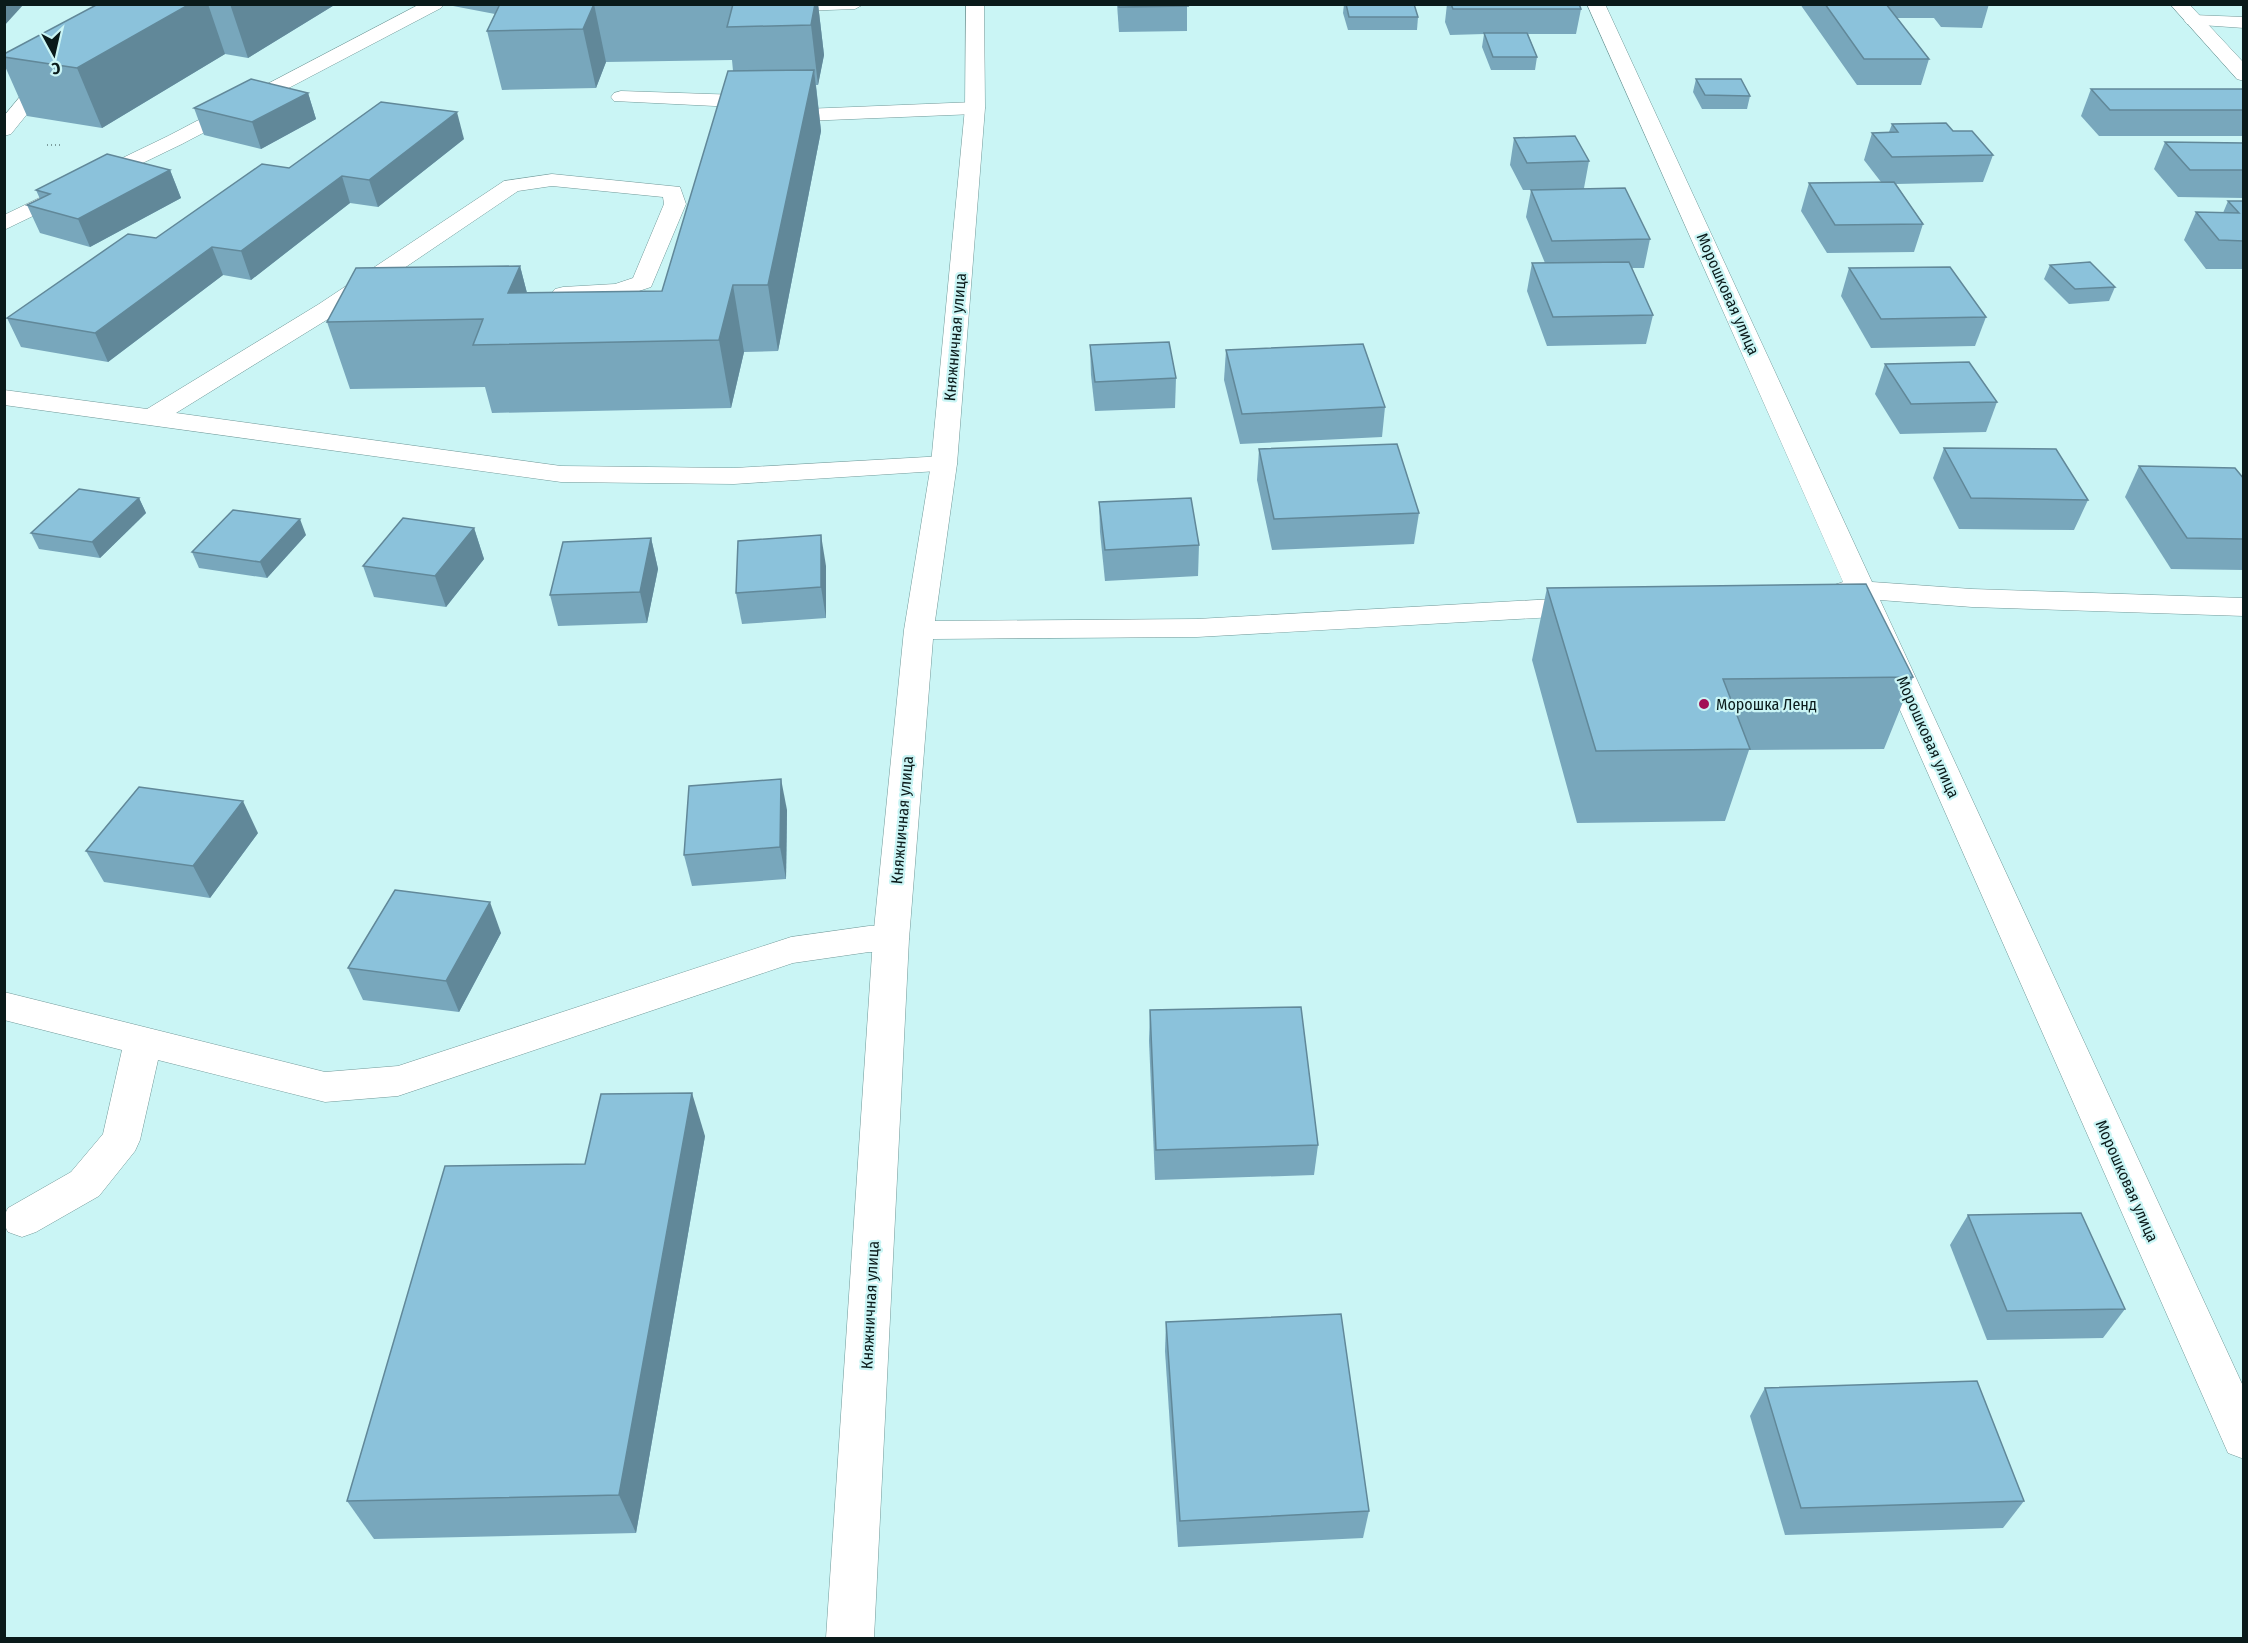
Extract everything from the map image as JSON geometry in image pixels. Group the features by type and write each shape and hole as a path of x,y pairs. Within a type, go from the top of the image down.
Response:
{"street":[{"path":"4,130 107,4"},
{"path":"4,224 175,140 435,4"},
{"path":"769,6 855,4"},
{"name":"Княжничная улица","path":"850,1638 891,939 919,630 944,464 975,108 975,4"},
{"name":"Морошковая улица","path":"1596,4 2244,1438"},
{"path":"2179,4 2244,75"},
{"path":"2193,20 2244,23"},
{"path":"49,76 90,57"},
{"path":"621,97 739,101 761,112 780,116 975,108"},
{"path":"150,418 327,309 512,186 552,180 672,192 675,204 643,282 618,291 537,296"},
{"path":"327,309 397,304"},
{"path":"4,397 561,474 734,476 944,464"},
{"path":"1815,593 1862,590 1972,598 2244,607"},
{"path":"919,630 1197,628 1613,604"},
{"path":"4,1006 325,1087 398,1081 791,950 869,939 891,939"},
{"path":"22,1220 85,1184 121,1140 143,1041"}],"building":[{"path":"98,4 190,4 77,68 4,57 4,54"},
{"path":"500,4 594,4 583,29 487,31"},
{"path":"733,4 815,4 811,25 727,27"},
{"path":"1119,4 1187,4 1188,6 1119,7"},
{"path":"1346,4 1414,4 1418,17 1349,17"},
{"path":"1451,4 1579,4 1581,9 1453,9"},
{"path":"1825,4 1886,4 1929,59 1864,59"},
{"path":"1484,33 1527,33 1537,57 1493,57"},
{"path":"814,70 768,285 733,285 719,340 473,345 483,319 327,322 356,268 520,266 508,293 662,291 728,71"},
{"path":"251,79 308,93 252,122 194,108"},
{"path":"1696,79 1741,79 1750,96 1705,95"},
{"path":"2091,89 2244,89 2244,110 2110,110"},
{"path":"381,102 457,112 369,180 342,176 241,251 212,247 95,333 7,318 128,234 156,238 262,164 289,168"},
{"path":"1946,123 1953,131 1972,131 1993,155 1892,157 1872,133 1898,132 1892,124"},
{"path":"1575,136 1589,161 1527,163 1514,138"},
{"path":"2165,142 2244,143 2244,170 2190,170"},
{"path":"107,154 170,170 78,219 27,205 50,194 36,190"},
{"path":"1894,182 1923,224 1835,225 1809,183"},
{"path":"1625,188 1650,239 1552,241 1531,190"},
{"path":"2228,201 2244,201 2244,241 2219,240 2196,212 2239,213"},
{"path":"1629,262 1653,315 1553,317 1532,263"},
{"path":"2090,262 2115,287 2075,289 2050,265"},
{"path":"1950,267 1986,317 1881,319 1849,268"},
{"path":"1169,342 1176,378 1095,382 1090,345"},
{"path":"1363,344 1385,407 1242,414 1226,350"},
{"path":"1969,362 1997,402 1911,404 1885,364"},
{"path":"1397,444 1419,513 1274,519 1259,449"},
{"path":"1944,448 2056,449 2088,500 1971,498"},
{"path":"2139,466 2235,468 2244,479 2244,539 2187,538"},
{"path":"79,489 139,498 92,542 31,533"},
{"path":"1191,498 1199,545 1105,550 1099,502"},
{"path":"233,510 300,519 260,562 192,552"},
{"path":"403,518 474,528 435,576 363,566"},
{"path":"821,535 821,587 736,593 738,541"},
{"path":"651,538 640,592 550,595 563,542"},
{"path":"1866,584 1913,677 1723,679 1750,749 1596,751 1547,588"},
{"path":"781,779 780,847 684,855 689,786"},
{"path":"139,787 243,801 193,866 86,851"},
{"path":"395,890 490,902 446,981 348,968"},
{"path":"1301,1007 1318,1145 1156,1150 1150,1010"},
{"path":"692,1093 619,1495 347,1501 445,1166 585,1164 601,1094"},
{"path":"2081,1213 2125,1309 2007,1311 1968,1215"},
{"path":"1341,1314 1369,1511 1180,1521 1166,1322"},
{"path":"1977,1381 2024,1501 1801,1508 1765,1388"}],"place":[{"name":"Морошка Ленд","path":"1704,704"}]}
